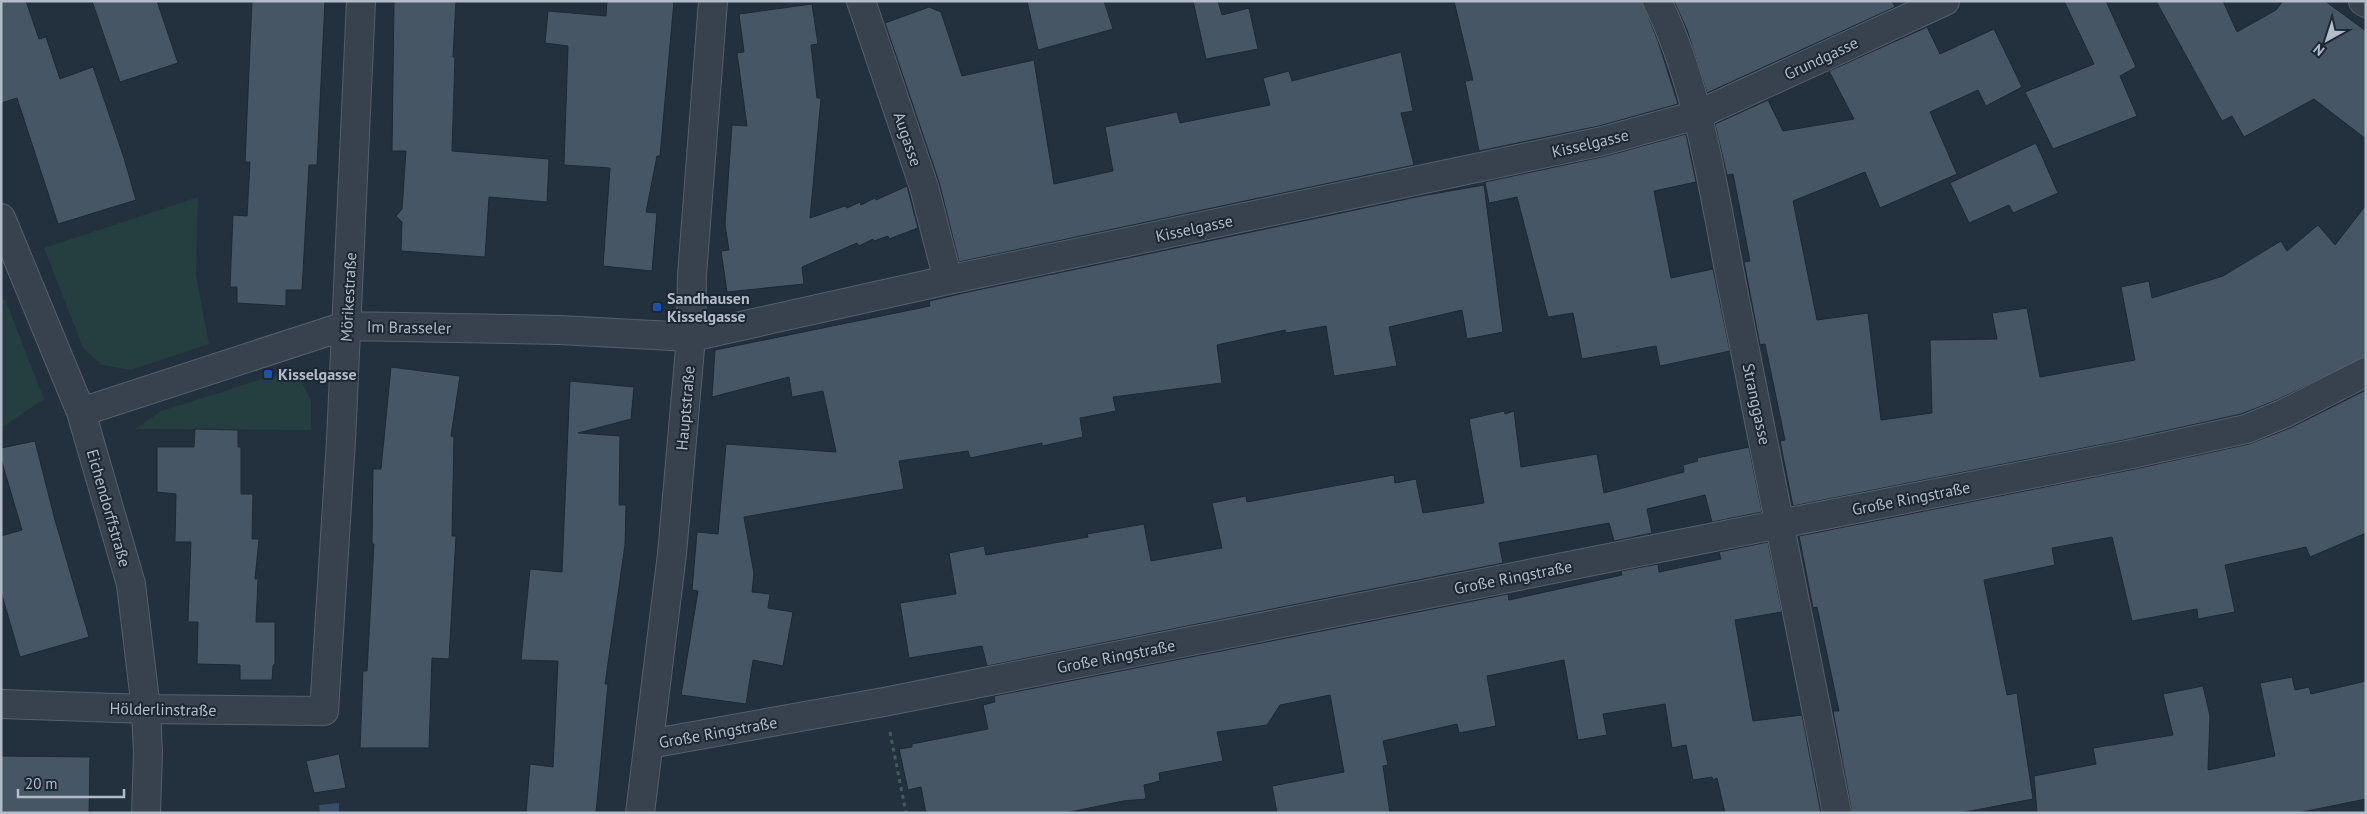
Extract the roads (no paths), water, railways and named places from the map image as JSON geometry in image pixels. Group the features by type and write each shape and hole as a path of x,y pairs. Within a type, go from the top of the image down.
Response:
{"street":[{"name":"Mörikestraße","path":"324,712 341,441 361,1"},
{"name":"Hauptstraße","path":"640,813 672,544 691,337 692,275 713,1"},
{"name":"Augasse","path":"861,1 924,187 948,280"},
{"name":"Stranggasse","path":"1657,1 1670,28 1696,115 1781,523 1837,813"},
{"name":"Grundgasse","path":"1696,115 1945,1"},
{"name":"Kisselgasse","path":"691,337 948,280 1603,141 1696,115"},
{"name":"Eichendorffstraße","path":"1,218 81,412 132,584 146,709 148,753 146,813"},
{"name":"Im Brasseler","path":"81,412 345,326 559,330 691,337"},
{"name":"Große Ringstraße","path":"649,744 884,702 2127,455 2246,428 2283,414 2366,372"},
{"name":"Hölderlinstraße","path":"1,704 324,712"}],"water":[{"path":"339,803 339,813 320,813 319,805"}],"place":[{"name":"Sandhausen Kisselgasse","path":"657,307"},
{"name":"Kisselgasse","path":"268,374"}]}
